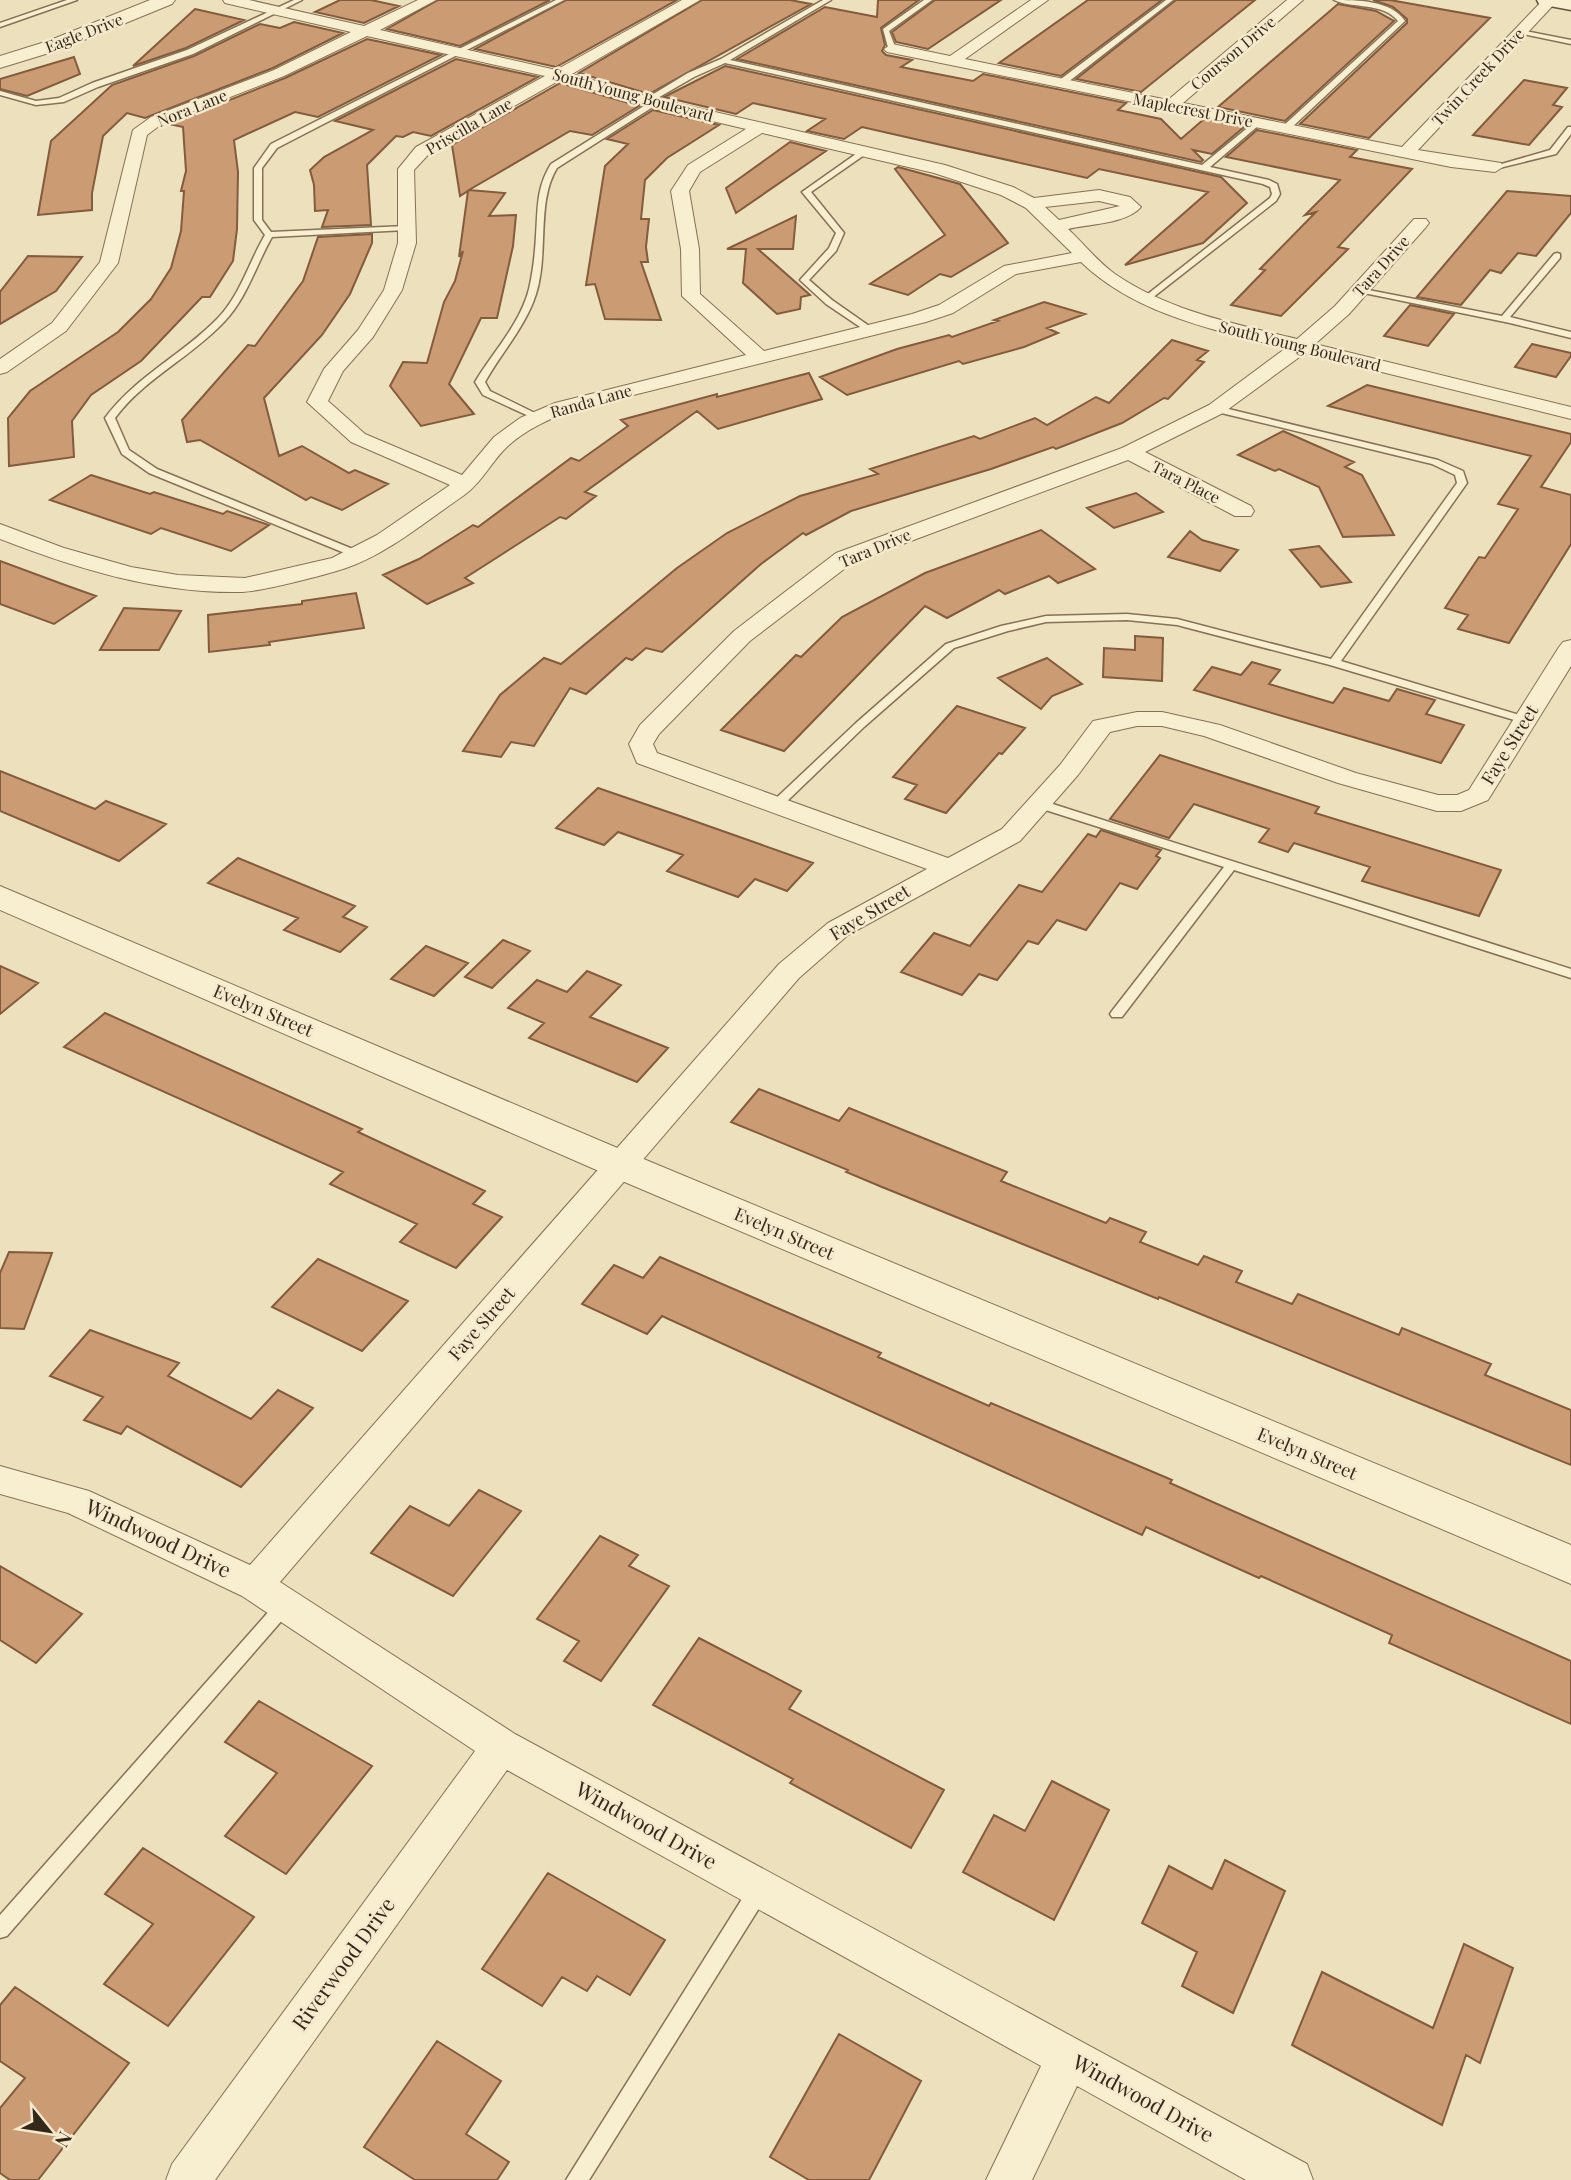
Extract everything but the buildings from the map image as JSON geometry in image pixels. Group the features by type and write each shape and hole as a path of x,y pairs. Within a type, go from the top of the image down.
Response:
{"main road":[{"path":"1549,0 1571,4"}],"street":[{"name":"Eagle Drive","path":"0,45 120,0"},
{"name":"Eagle Drive","path":"0,62 55,45 166,0"},
{"name":"South Young Boulevard","path":"230,0 559,75 650,102 939,169 1007,191 1032,204 1107,276 1147,299 1201,321 1571,413"},
{"name":"Nora Lane","path":"0,368 59,327 109,263 139,133 157,120 268,77 429,0"},
{"name":"Priscilla Lane","path":"466,484 358,438 317,402 334,369 366,333 393,290 407,243 406,169 422,151 693,0"},
{"path":"951,62 1041,0"},
{"name":"Courson Drive","path":"1170,106 1296,0"},
{"name":"Twin Creek Drive","path":"1406,153 1549,0"},
{"name":"Maplecrest Drive","path":"891,49 1406,153 1495,167"},
{"path":"759,357 691,296 690,248 680,191 694,169 760,127"},
{"path":"1032,204 1114,196 1128,201 1132,206 1119,213 1056,226"},
{"name":"Tara Drive","path":"949,868 646,758 641,744 649,730 742,636 844,558 1129,452 1216,409 1300,346 1358,292 1420,223"},
{"name":"Randa Lane","path":"0,531 56,553 129,573 178,582 245,585 339,563 385,540 466,484 501,441 538,417 562,407 946,309 1010,270 1085,256"},
{"name":"Tara Place","path":"1129,452 1243,511"},
{"name":"Faye Street","path":"271,1594 621,1165 789,971 838,929 1011,835 1069,770 1102,726 1137,719 1162,719 1211,730 1348,778 1437,803 1461,803 1479,795 1571,647"},
{"name":"Evelyn Street","path":"0,897 621,1165 1571,1565"},
{"name":"Windwood Drive","path":"0,1480 76,1501 271,1594 501,1747 1291,2180"},
{"name":"Riverwood Drive","path":"188,2180 501,1747"},
{"path":"1008,2180 1068,2058"}],"lane":[{"path":"0,25 74,0"},
{"path":"0,93 36,103 61,100 95,85 190,52 299,0"},
{"path":"269,234 258,220 258,168 274,146 561,0"},
{"path":"538,417 486,393 480,382 518,324 531,294 541,242 539,214 543,180 554,166 691,75 724,61 828,0"},
{"path":"891,49 885,30 929,0"},
{"path":"1060,84 1170,0"},
{"path":"1285,129 1402,20 1399,14 1389,9 1337,0"},
{"path":"1520,32 1571,42"},
{"path":"724,61 1266,182 1274,186 1276,194 1147,299"},
{"path":"1203,169 1256,123"},
{"path":"1495,167 1553,152 1571,130"},
{"path":"866,150 806,192 840,233 833,249 804,280 829,302 869,330"},
{"path":"269,234 407,228"},
{"path":"269,234 239,297 221,320 137,388 119,404 110,418 125,452 153,471 356,554"},
{"path":"1504,319 1557,256"},
{"path":"1358,292 1504,319 1571,335"},
{"path":"1216,409 1435,462 1459,473 1462,482 1334,663"},
{"path":"776,806 860,725 950,646 1005,628 1046,619 1086,617 1177,622 1334,663 1525,720"},
{"path":"1037,803 1571,974"},
{"path":"1117,1014 1230,867"},
{"path":"0,1929 271,1594"},
{"path":"578,2180 760,1889"}]}
